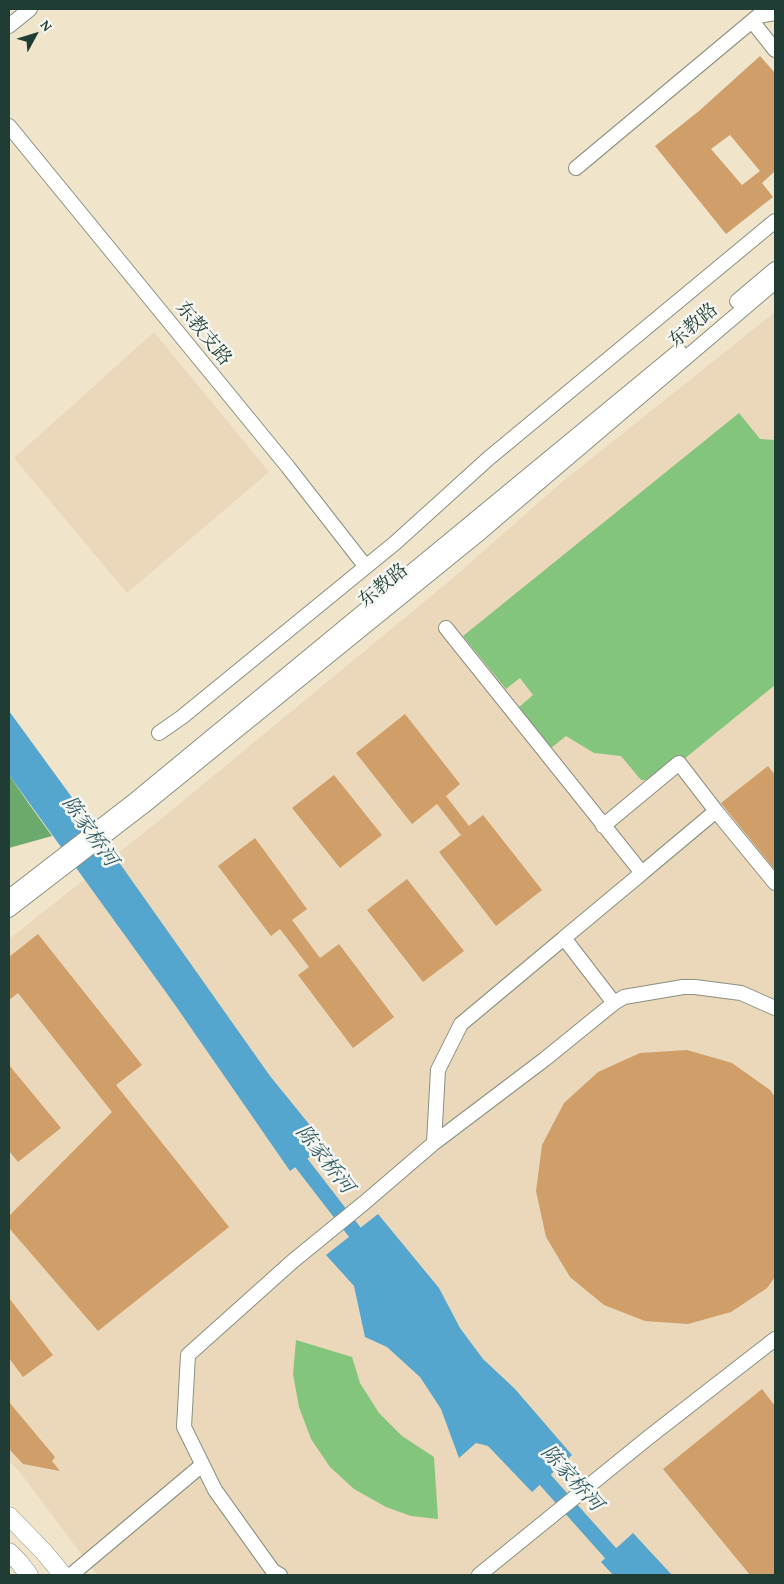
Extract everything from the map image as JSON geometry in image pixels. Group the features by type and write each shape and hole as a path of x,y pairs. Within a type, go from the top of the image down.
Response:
{"main road":[{"path":"9,1516 44,1552 63,1575"},
{"path":"9,1552 29,1575"}],"street":[{"path":"9,26 30,9"},
{"path":"576,168 758,16 775,14"},
{"path":"752,21 775,50"},
{"name":"东教支路","path":"9,126 288,467 366,567"},
{"path":"159,733 182,718 395,543 489,458 775,221"},
{"name":"东教路","path":"140,802 775,269"},
{"name":"东教路","path":"9,910 27,889 480,533 775,282"},
{"path":"446,628 642,873"},
{"path":"604,826 679,763 775,883"},
{"path":"434,1144 438,1070 460,1024 716,811"},
{"name":"东教路","path":"9,897 27,889"},
{"path":"564,938 614,1003"},
{"path":"280,1575 273,1571 215,1490 184,1427 188,1355 293,1260 434,1144 624,997 683,987 695,987 741,993 775,1008"},
{"path":"480,1575 649,1437 775,1339"},
{"path":"71,1575 202,1465"}],"shaded area":[{"path":"775,312 775,1575 97,1575 19,1471 9,1461 9,939 155,824 453,578 562,482"},
{"path":"154,332 269,472 127,593 14,458"}],"green space":[{"path":"739,413 760,439 775,440 775,685 657,781 641,780 621,756 594,753 566,736 551,748 518,708 533,695 520,678 506,689 463,636"},
{"path":"9,775 29,804 52,836 9,848"},
{"path":"296,1340 352,1357 360,1383 379,1413 402,1436 434,1457 438,1519 411,1516 386,1507 354,1489 330,1467 311,1439 299,1407 293,1374"}],"water":[{"path":"9,711 111,851 270,1076 326,1145 290,1171 173,1002 9,775"},
{"path":"378,1214 439,1288 460,1328 483,1359 515,1389 572,1455 532,1492 488,1446 476,1443 459,1458 441,1409 420,1377 387,1347 365,1337 354,1286 326,1255"},
{"path":"633,1533 672,1575 613,1575 601,1562"}],"building":[{"path":"760,56 775,73 775,171 762,183 773,197 726,234 655,146 699,111","holes":["730,135 760,171 742,185 711,149"]},
{"path":"405,714 460,784 446,796 469,826 483,815 542,890 496,926 439,852 461,835 437,804 412,824 356,753"},
{"path":"768,766 775,775 775,870 721,803"},
{"path":"334,775 382,835 340,868 292,808"},
{"path":"255,838 307,909 292,920 320,958 339,944 394,1017 353,1048 298,975 309,967 280,929 271,936 218,866"},
{"path":"407,879 464,951 423,982 367,910"},
{"path":"38,934 142,1065 116,1085 229,1227 98,1331 9,1228 9,1216 112,1112 18,993 9,1000 9,957"},
{"path":"687,1050 732,1063 770,1090 775,1097 775,1277 767,1288 731,1312 688,1324 645,1321 604,1305 570,1277 546,1237 536,1191 542,1145 564,1103 598,1072 640,1053"},
{"path":"9,1065 61,1128 18,1162 9,1151"},
{"path":"9,1298 53,1355 23,1377 9,1358"},
{"path":"762,1389 775,1406 775,1575 750,1575 663,1469"},
{"path":"9,1402 55,1457 52,1461 60,1471 23,1464 9,1449"}],"waterway":[{"name":"陈家桥河","path":"289,1147 367,1248"},
{"name":"陈家桥河","path":"532,1465 630,1575"}]}
